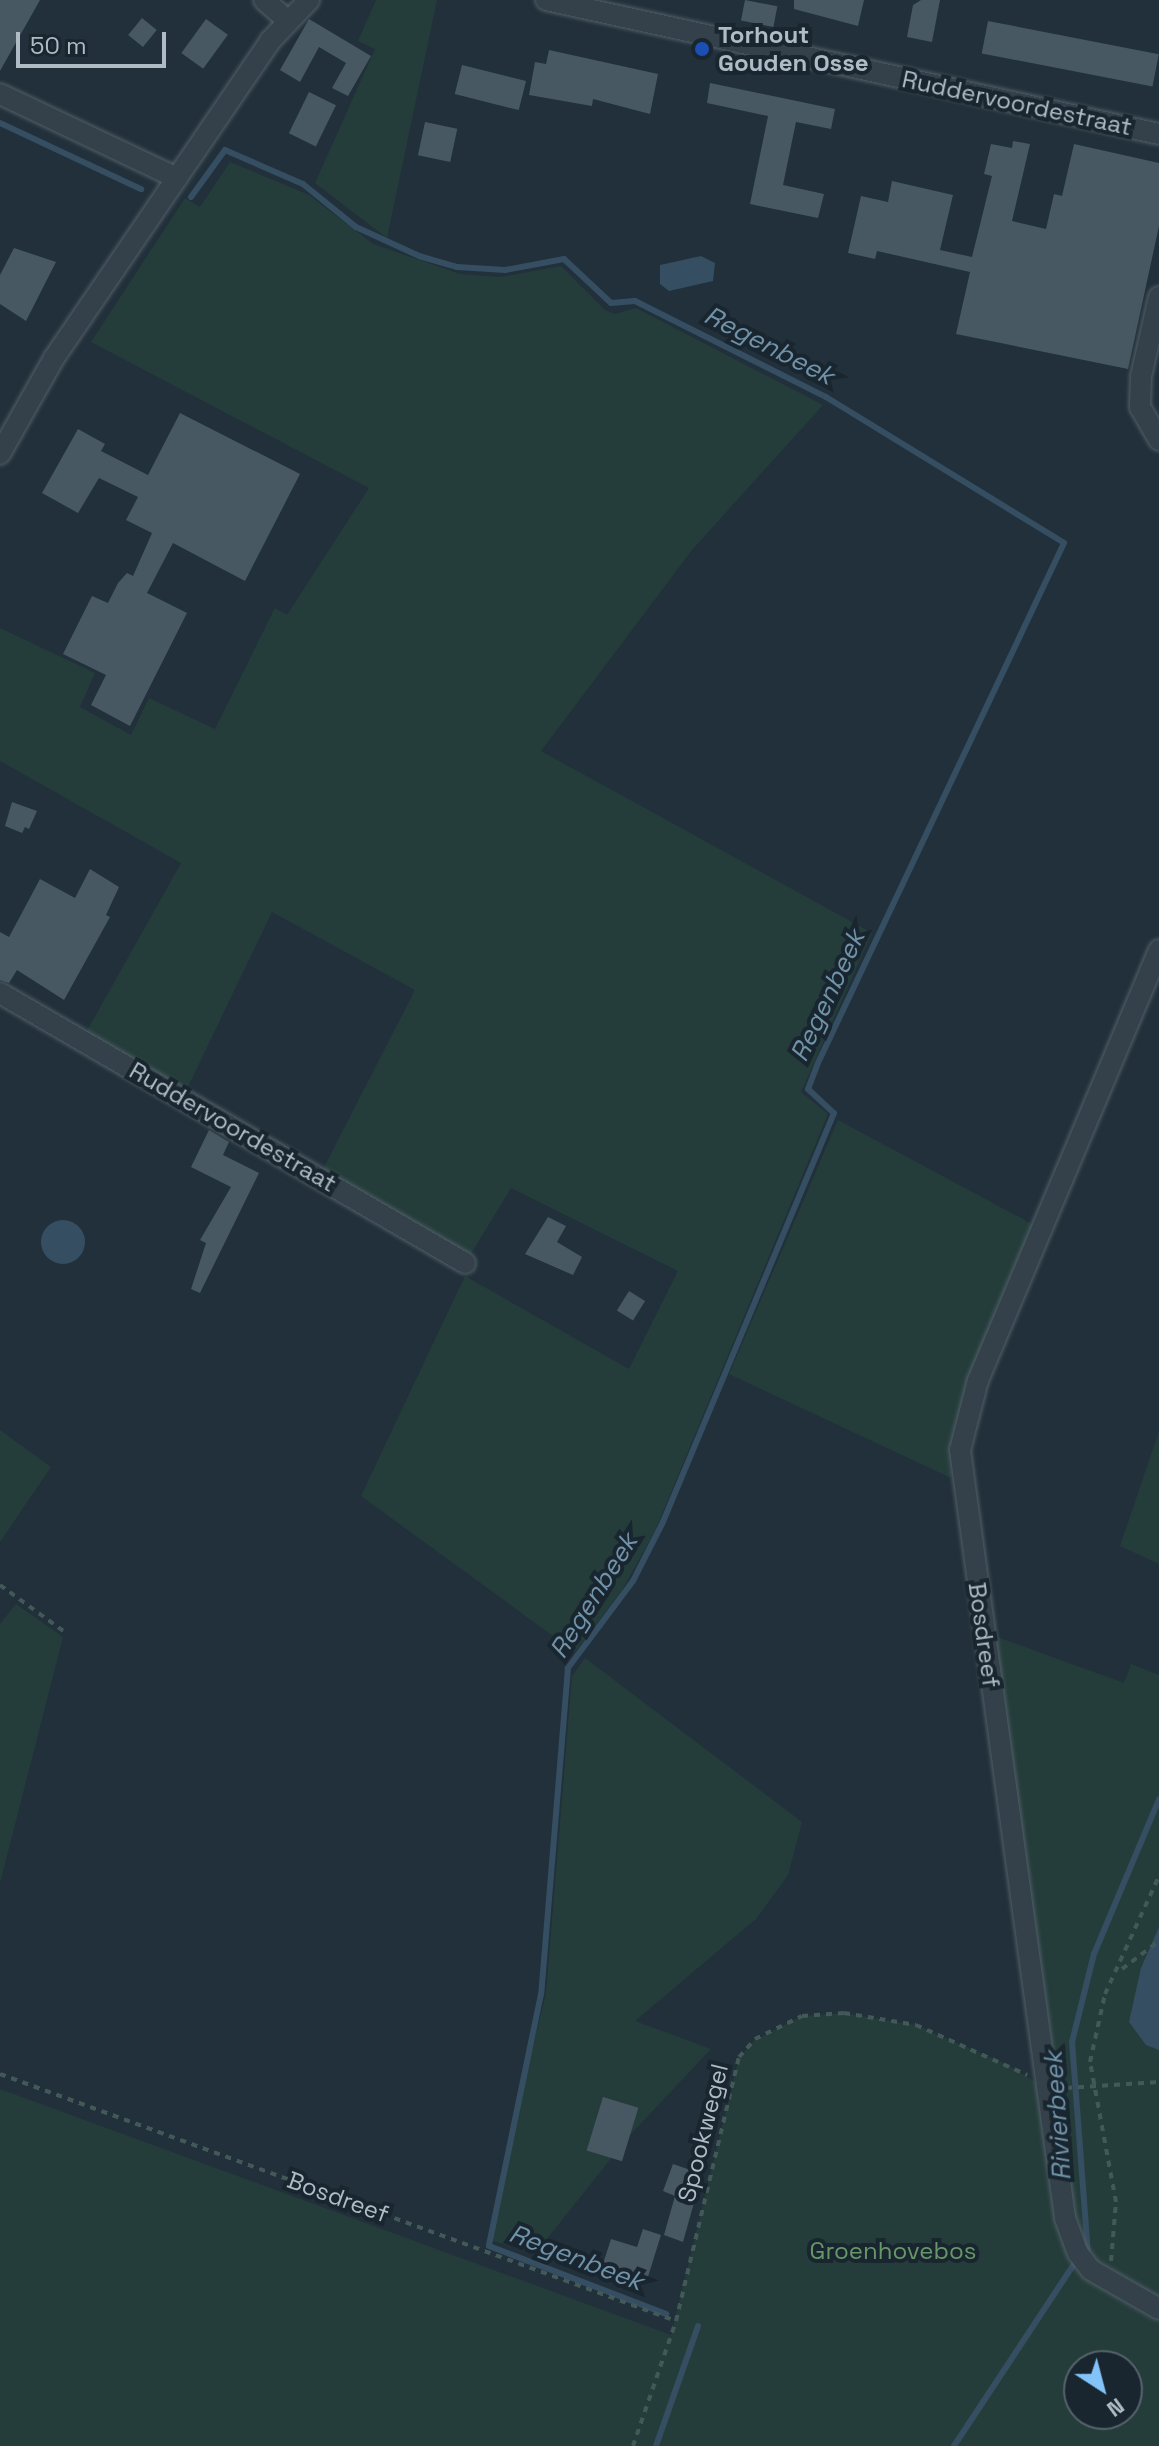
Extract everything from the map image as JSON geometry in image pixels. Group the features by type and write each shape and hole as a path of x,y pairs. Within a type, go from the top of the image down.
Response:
{"street":[{"path":"264,0 287,20"},
{"path":"0,454 54,358 270,41 309,0"},
{"name":"Ruddervoordestraat","path":"546,0 1159,134"},
{"path":"0,94 177,178"},
{"path":"1159,297 1141,376 1140,407 1159,440"},
{"name":"Bosdreef","path":"1159,950 978,1380 960,1450 1056,2086 1069,2234 1078,2253 1105,2282 1159,2309"},
{"name":"Ruddervoordestraat","path":"0,993 465,1263"}],"path":[{"path":"0,1585 66,1633"},
{"path":"1105,2282 1115,2248 1116,2202 1091,2083 1090,2062 1105,1994 1120,1970 1159,1876"},
{"path":"1120,1970 1159,1941"},
{"name":"Spookwegel","path":"633,2446 676,2321 739,2057 755,2039 802,2016 871,2017 930,2030 1056,2086"},
{"name":"Bosdreef","path":"0,2074 676,2321"},
{"path":"1056,2086 1159,2082"}],"green space":[{"path":"376,0 437,0 387,238 315,183 375,49 358,41"},
{"path":"230,162 309,195 373,244 460,274 501,277 561,266 605,310 615,314 636,308 823,405 692,550 541,751 872,933 801,1092 828,1114 655,1531 622,1590 575,1652 361,1496 465,1276 629,1369 678,1271 511,1188 469,1257 321,1173 415,990 272,912 185,1093 83,1038 181,863 0,761 0,628 95,673 80,707 131,735 149,698 215,729 275,608 287,615 369,488 91,342 185,198 200,207"},
{"path":"838,1120 1034,1225 955,1429 951,1478 729,1374"},
{"path":"0,1430 51,1467 0,1542"},
{"path":"1159,1431 1159,1564 1120,1546"},
{"path":"16,1604 63,1637 0,1883 0,1624"},
{"name":"Groenhovebos","path":"992,1635 1124,1683 1131,1664 1159,1675 1159,2446 0,2446 0,2089 671,2335 739,2057 755,2040 802,2016 844,2013 916,2025 1006,2064 1060,2097"},
{"path":"585,1658 802,1822 788,1875 756,1919 635,2021 711,2049 628,2137 535,2254 487,2239 546,1993 572,1676"}],"water":[{"path":"701,256 715,263 713,281 669,291 660,284 660,265"},
{"path":"63,1220 78,1227 85,1242 78,1257 63,1264 48,1257 41,1242 48,1227"},
{"path":"1159,1927 1159,2050 1146,2045 1129,2022 1141,1968"}],"building":[{"path":"0,0 40,0 0,71"},
{"path":"745,0 777,6 773,27 741,21"},
{"path":"794,0 864,0 858,26 794,9"},
{"path":"921,0 940,0 932,42 907,37 913,5"},
{"path":"142,18 157,30 143,47 128,35"},
{"path":"206,19 228,35 203,69 181,53"},
{"path":"309,19 371,56 348,96 332,88 346,63 319,47 300,82 280,70"},
{"path":"988,21 1159,54 1153,87 982,53"},
{"path":"549,50 658,74 650,114 593,99 592,106 529,95 535,62 546,64"},
{"path":"462,65 526,81 519,110 455,94"},
{"path":"710,83 835,109 831,129 796,122 783,185 824,194 818,218 750,204 768,116 707,103"},
{"path":"309,92 336,105 316,146 289,133"},
{"path":"425,122 457,129 450,162 418,155"},
{"path":"1013,141 1030,144 1012,221 1046,229 1054,194 1062,196 1074,144 1159,163 1159,226 1128,369 956,334 970,272 877,251 875,259 848,253 861,196 888,202 892,181 953,195 940,250 972,257 992,176 984,174 991,144 1012,148"},
{"path":"14,248 56,262 26,321 0,304 0,275"},
{"path":"180,413 300,474 245,581 173,543 147,593 187,613 130,726 91,705 106,675 63,654 92,596 108,603 127,573 133,576 152,533 126,520 138,497 99,478 78,513 42,493 78,429 105,444 101,451 148,475"},
{"path":"12,802 37,811 29,829 25,827 22,833 5,826"},
{"path":"90,869 119,887 106,915 110,917 64,1000 17,970 9,983 0,980 0,932 9,937 40,879 75,898"},
{"path":"209,1130 229,1142 223,1155 259,1173 200,1293 191,1289 206,1243 200,1240 231,1187 191,1167"},
{"path":"548,1217 566,1226 557,1242 582,1257 573,1275 525,1254"},
{"path":"629,1291 645,1301 633,1321 617,1311"},
{"path":"603,2097 638,2108 622,2161 587,2151"},
{"path":"673,2164 702,2174 683,2242 664,2235 675,2196 663,2191"},
{"path":"643,2229 661,2235 647,2280 602,2267 611,2239 637,2247"}],"waterway":[{"name":"Regenbeek","path":"0,123 141,189"},
{"name":"Regenbeek","path":"191,197 225,150 303,184 356,227 419,256 457,267 505,270 564,259 611,303 635,301 826,397 1064,543 818,1063 808,1089 834,1113 663,1522 633,1581 568,1668 541,1994 489,2246 666,2314"},
{"name":"Rivierbeek","path":"1088,2254 1072,2042 1094,1954 1159,1799"},
{"name":"Rivierbeek","path":"954,2446 1074,2264"},
{"name":"Regenbeek","path":"656,2446 698,2326"}],"place":[{"name":"Torhout Gouden Osse","path":"702,49"}]}
